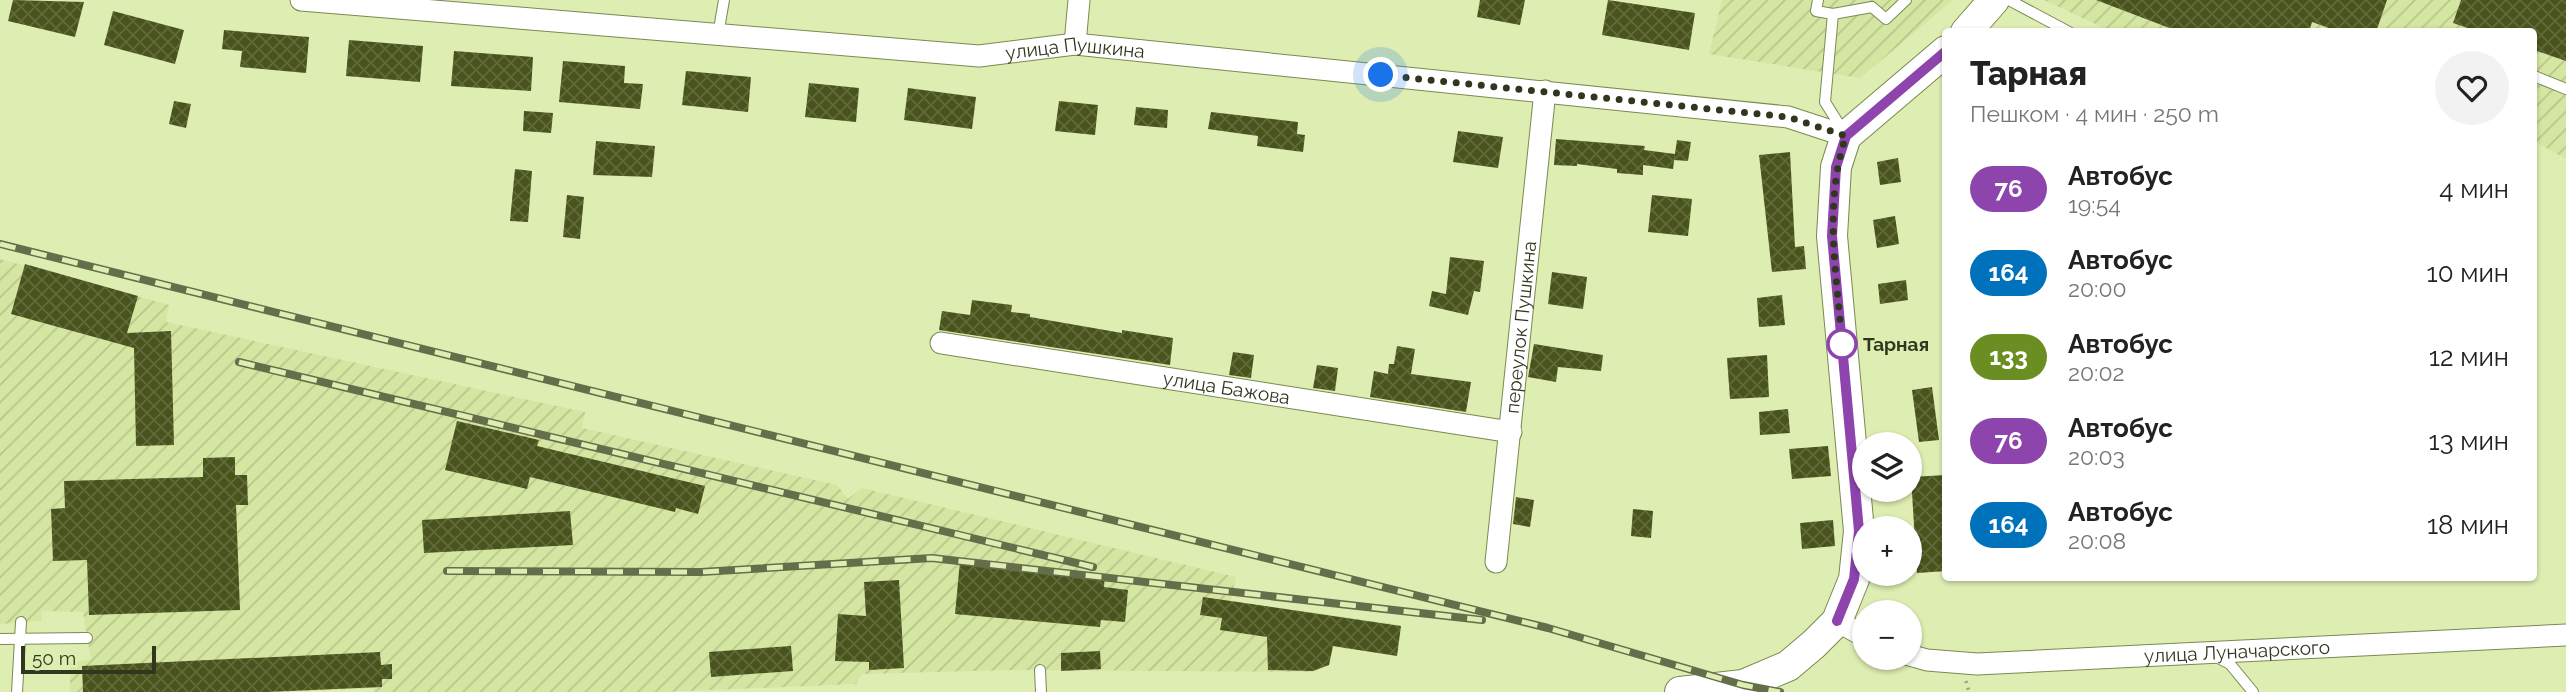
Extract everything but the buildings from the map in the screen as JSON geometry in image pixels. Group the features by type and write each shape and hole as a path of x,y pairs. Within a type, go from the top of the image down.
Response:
{"main road":[{"path":"1970,28 1994,0"},
{"path":"1680,692 1743,685 1787,666 1837,621 1854,579 1859,531 1832,236 1836,167 1846,136 1942,54"}],"street":[{"name":"улица Пушкина","path":"300,0 379,3 718,36 979,56 1076,44 1788,117 1846,136"},
{"path":"1076,44 1079,0"},
{"name":"переулок Пушкина","path":"1496,562 1545,91"},
{"name":"улица Бажова","path":"941,343 1511,432"},
{"path":"1837,621 1852,629"},
{"name":"улица Луначарского","path":"1922,659 1977,664 2566,635"}],"lane":[{"path":"718,36 724,0"},
{"path":"1818,0 1816,11 1833,14 1872,7 1886,19 1906,0"},
{"path":"2009,0 2062,28"},
{"path":"1833,14 1825,102 1846,136"},
{"path":"2537,77 2566,89"},
{"path":"17,692 21,622"},
{"path":"0,639 21,641 88,638"},
{"path":"2208,653 2230,664 2253,692"},
{"path":"1040,670 1041,692"}],"shaded area":[{"path":"1722,0 1953,0 1860,78 1709,54"},
{"path":"2044,0 2566,0 2566,159 2537,143 2537,28 2104,28"},
{"path":"0,259 169,305 166,322 585,412 582,428 837,485 848,499 862,488 1236,577 1231,601 1400,625 1397,655 1333,647 1329,665 1314,672 1012,670 862,674 856,684 664,692 374,692 373,688 287,692 70,692 70,662 91,660 83,612 41,611 42,621 0,624"}],"railway":[{"path":"0,244 1548,628 1743,685 1780,692"},
{"path":"239,362 1093,567"},
{"path":"447,571 701,572 932,558 1482,620"}],"bus line":[{"name":"76","path":"1837,621 1854,579 1859,531 1832,236 1836,167 1846,136 1942,54"}],"place":[{"name":"Тарная","path":"1842,344"}],"route":[{"path":"1381,75 1788,117 1846,136 1836,167 1832,236 1842,344"}]}
